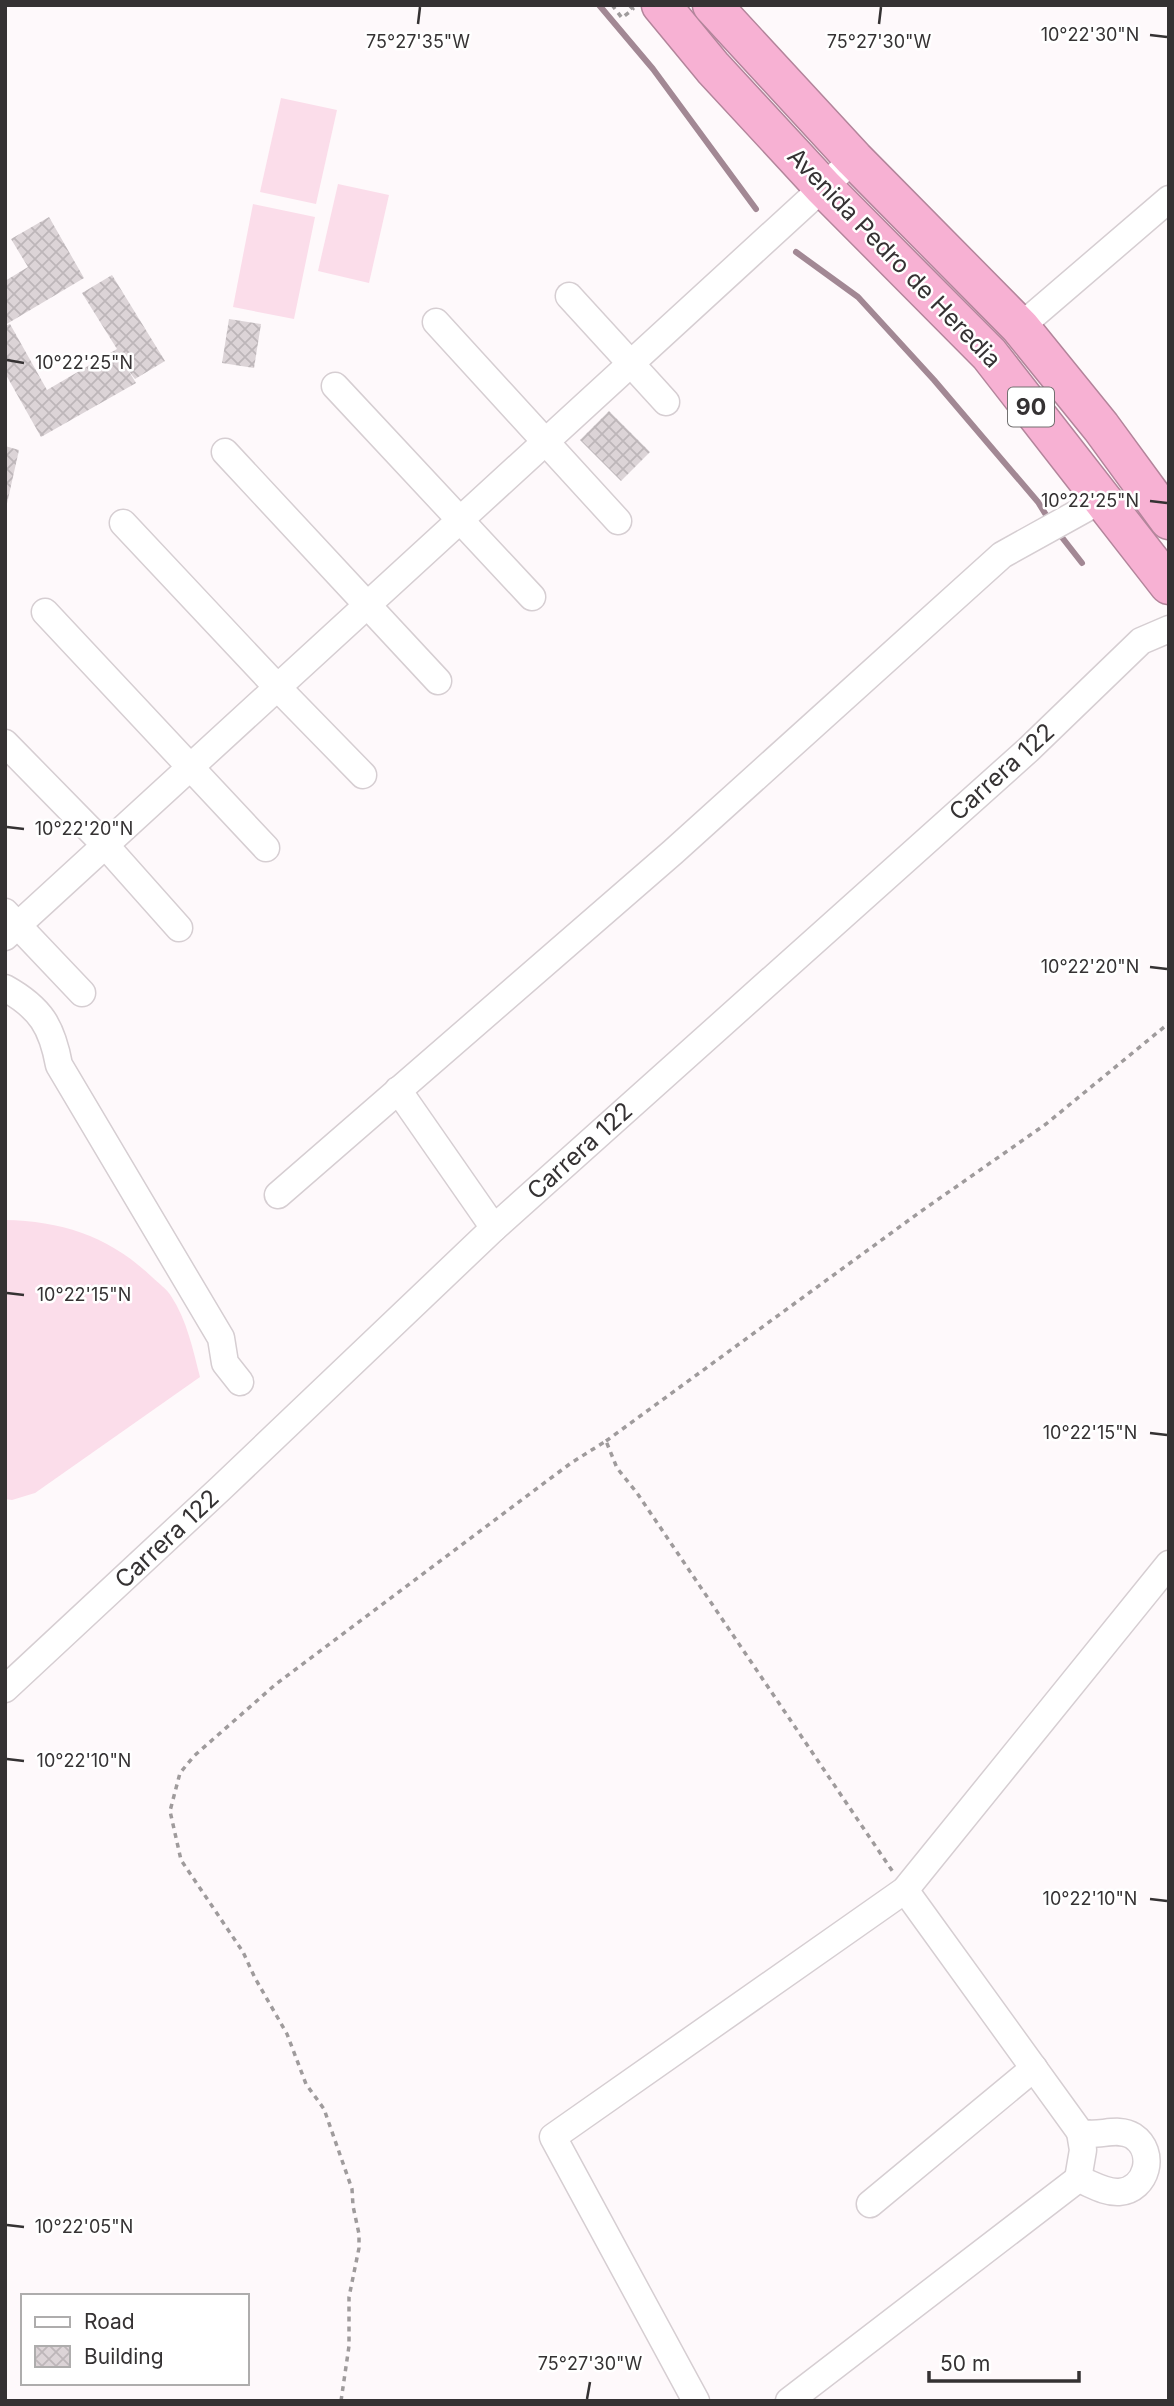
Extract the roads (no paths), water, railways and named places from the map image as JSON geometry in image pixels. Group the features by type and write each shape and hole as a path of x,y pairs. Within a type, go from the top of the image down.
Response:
{"highway":[{"name":"Avenida Pedro de Heredia","path":"661,5 713,68 823,187 989,354 1169,585"},
{"name":"Avenida Pedro de Heredia","path":"712,5 854,159 1020,327 1101,427 1169,520"}],"street":[{"path":"82,993 10,925 106,846 854,159"},
{"path":"1020,327 1169,200"},
{"path":"569,296 666,402"},
{"path":"436,322 618,522"},
{"path":"335,386 532,597"},
{"path":"225,452 438,681"},
{"path":"278,1195 673,852 1002,555 1103,499"},
{"path":"123,523 363,775"},
{"path":"45,611 266,848"},
{"name":"Carrera 122","path":"5,1689 494,1228 1028,750 1141,641 1169,629"},
{"path":"5,743 106,846 179,928"},
{"path":"5,988 37,1012 54,1038 59,1065 221,1338 225,1363 240,1382"},
{"path":"398,1090 494,1228"},
{"path":"696,2401 553,2137 905,1890 1169,1564"},
{"path":"789,2401 1077,2179 1083,2150 1080,2132 905,1890"},
{"path":"870,2204 1034,2068"},
{"path":"1077,2179 1121,2192 1139,2182 1144,2176 1147,2162 1147,2155 1140,2142 1127,2134 1117,2132 1089,2135 1080,2132"}],"waterway":[{"path":"599,5 653,69 756,209"},
{"path":"796,252 858,297 934,380 1038,502 1051,523"},
{"path":"1057,531 1082,563"}]}
